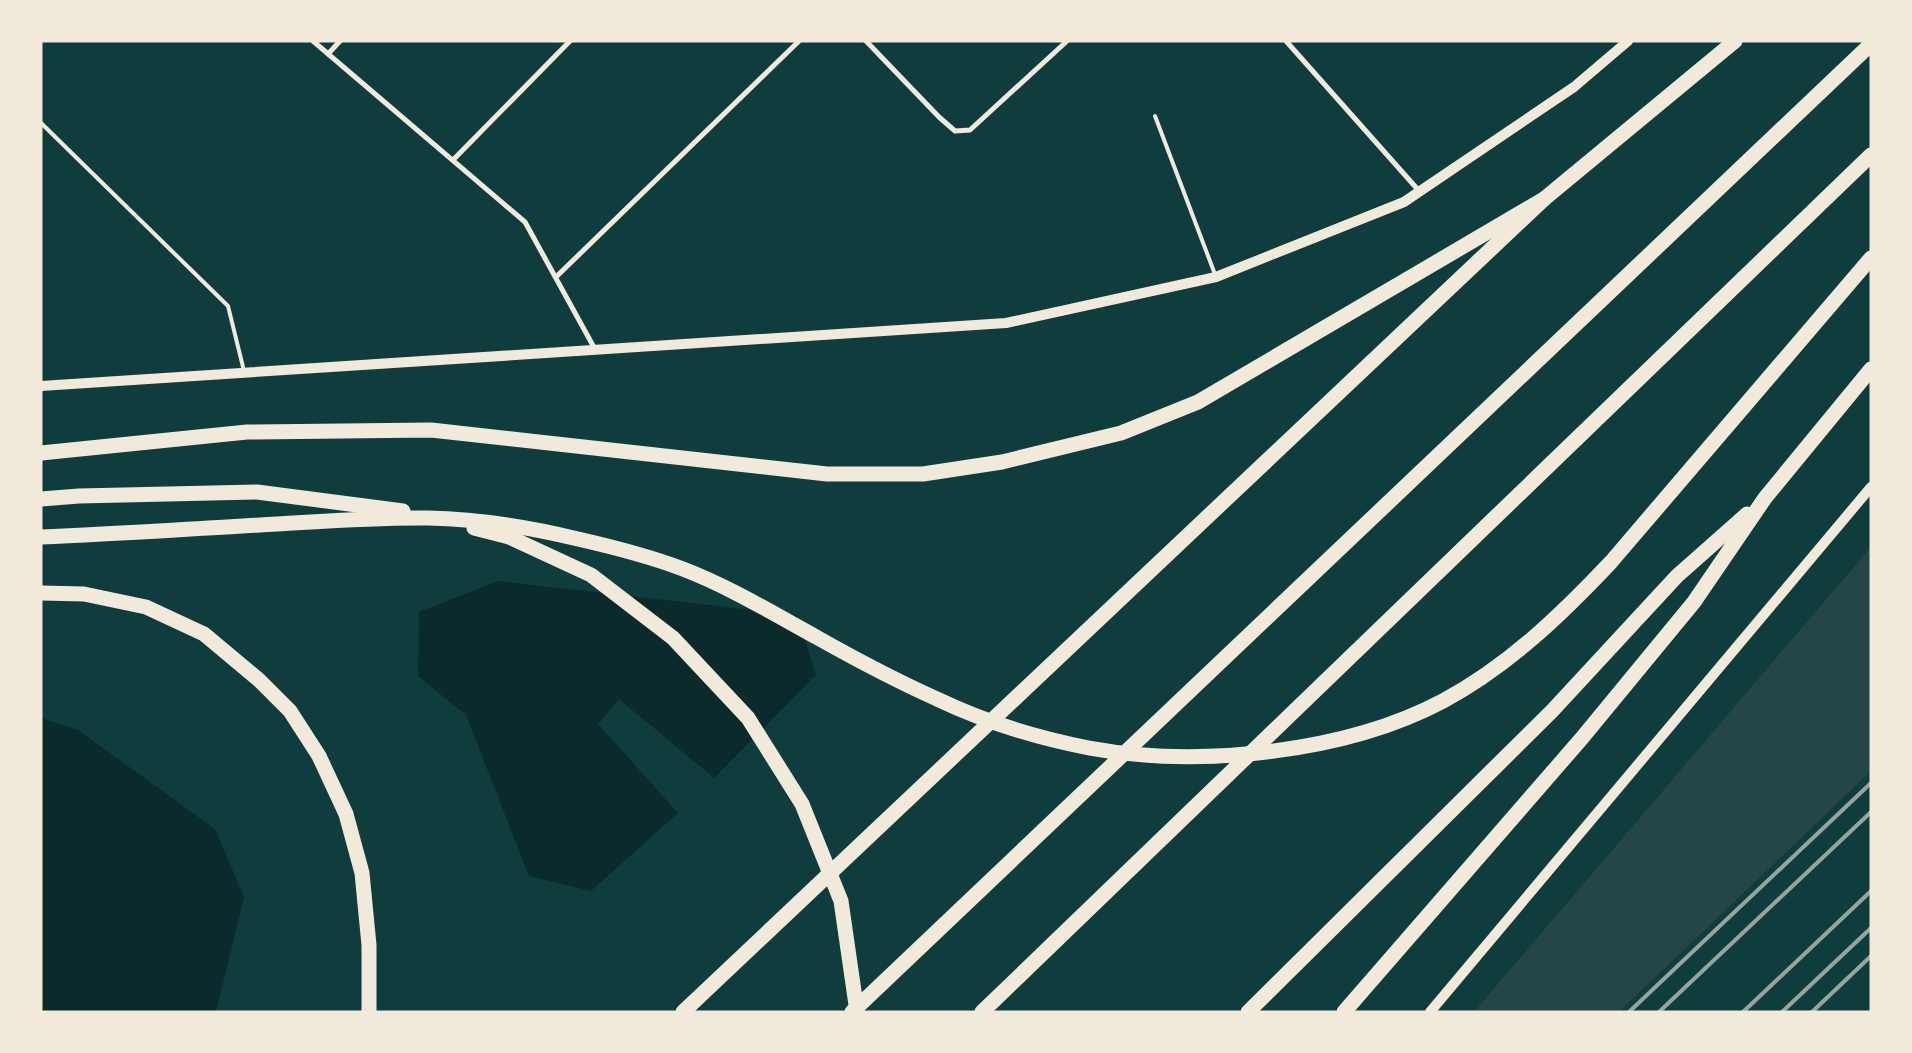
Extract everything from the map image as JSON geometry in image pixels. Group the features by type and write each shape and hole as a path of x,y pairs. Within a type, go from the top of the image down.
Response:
{"highway":[{"path":"683,1012 1544,199 1734,41"},
{"path":"852,1012 1871,44"},
{"path":"982,1012 1871,155"},
{"path":"41,453 247,432 431,430 827,474 923,474 1002,462 1121,433 1198,402 1544,199"},
{"path":"41,537 346,520 427,518 496,523 576,538 682,568 734,592 881,672 943,702 1021,731 1092,748 1166,756 1226,755 1292,748 1349,737 1398,722 1443,700 1490,672 1533,639 1574,601 1646,522 1871,258"},
{"path":"1344,1012 1595,723 1694,602 1765,498 1871,369"},
{"path":"41,499 78,496 256,492 402,511 509,537 591,575 673,638 748,718 802,804 841,902 857,1012"},
{"path":"1248,1012 1552,711 1677,576 1765,498"},
{"path":"41,593 84,594 146,607 204,634 259,680 290,711 319,756 346,814 362,873 369,945 369,1012"}],"main road":[{"path":"41,386 1006,323 1216,276 1404,202 1574,87 1628,41"},
{"path":"1430,1012 1871,487"}],"street":[{"path":"313,41 525,222 596,351"},
{"path":"328,54 340,41"},
{"path":"453,160 570,41"},
{"path":"556,277 799,41"},
{"path":"866,41 939,117 955,130 970,130 1067,41"},
{"path":"1286,41 1420,192"}],"lane":[{"path":"1156,116 1216,276"},
{"path":"41,123 228,306 244,373"}],"shaded area":[{"path":"1871,547 1871,771 1619,1012 1474,1012"},
{"path":"498,581 797,615 816,675 714,778 619,699 598,724 678,813 591,891 529,876 466,715 418,676 419,612"},
{"path":"41,718 78,730 215,829 244,897 216,1012 41,1012"}],"railway":[{"path":"1629,1012 1871,783"},
{"path":"1659,1012 1871,812"},
{"path":"1743,1012 1871,891"},
{"path":"1782,1012 1871,928"},
{"path":"1812,1012 1871,956"}]}
